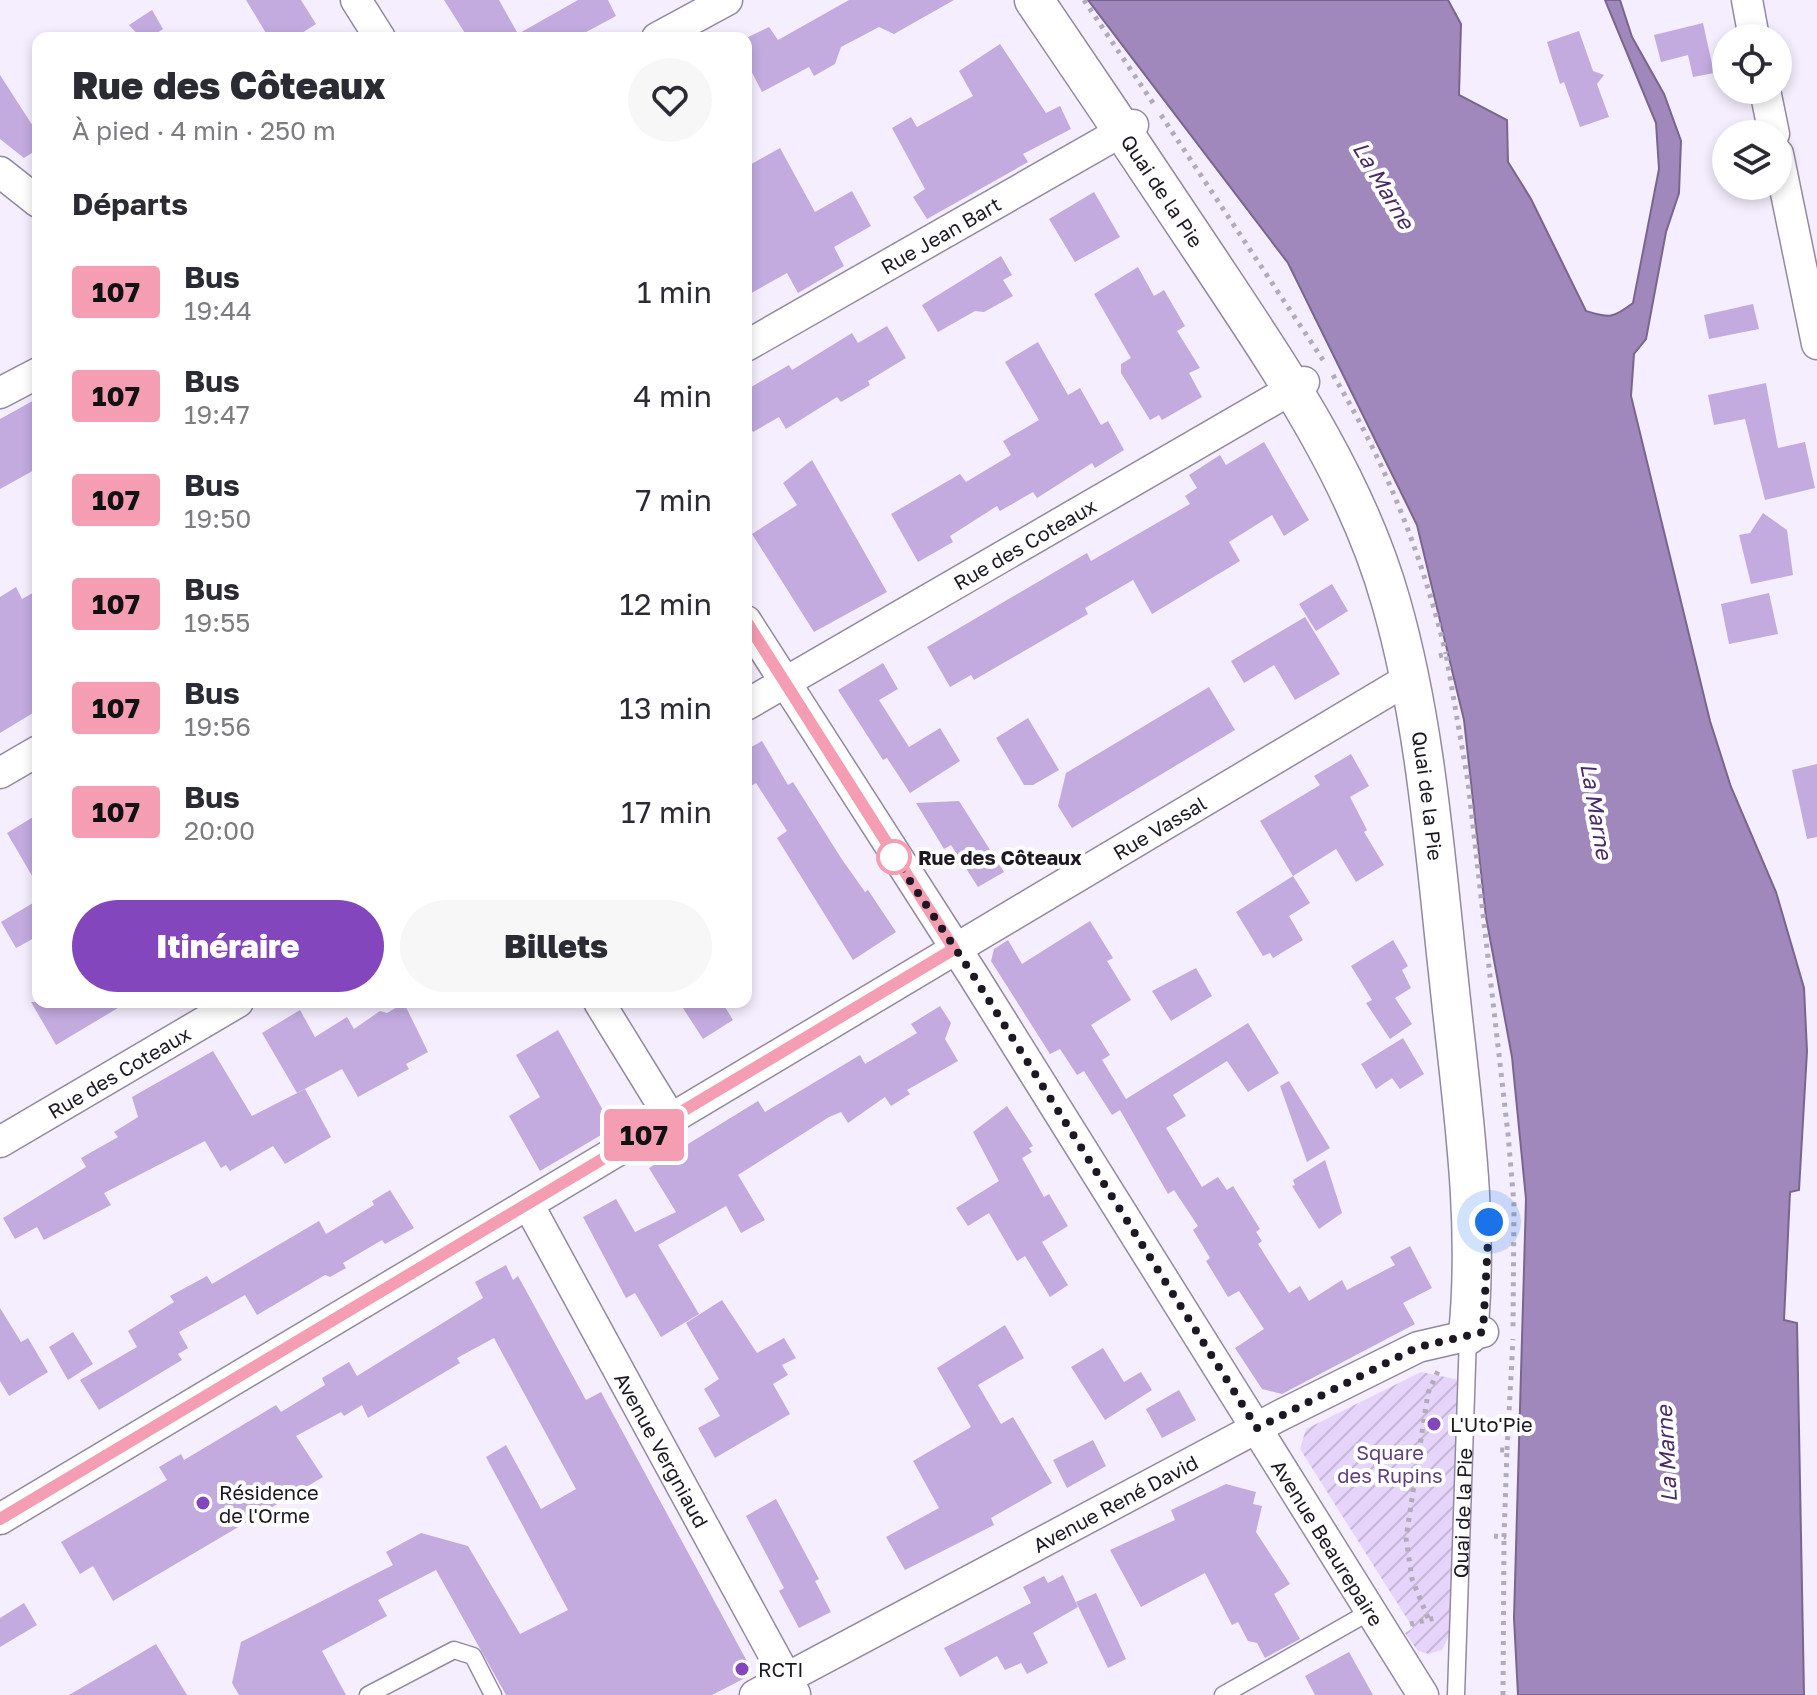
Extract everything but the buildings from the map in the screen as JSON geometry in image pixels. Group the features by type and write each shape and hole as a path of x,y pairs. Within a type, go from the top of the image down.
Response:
{"street":[{"path":"356,0 376,32"},
{"path":"668,32 727,0"},
{"name":"Quai de la Pie","path":"1034,0 1139,123 1298,385 1352,499 1390,599 1431,663 1430,813 1470,1175 1473,1345"},
{"path":"1747,0 1751,24"},
{"name":"Rue Jean Bart","path":"752,343 1139,123"},
{"path":"0,172 32,197"},
{"path":"1787,200 1817,344"},
{"path":"0,393 32,376"},
{"name":"Rue des Coteaux","path":"752,702 1298,385"},
{"name":"Avenue Beaurepaire","path":"752,631 1257,1428 1387,1625 1423,1695"},
{"name":"Rue Vassal","path":"0,1519 1431,663"},
{"path":"0,773 32,754"},
{"name":"Rue des Coteaux","path":"0,1142 228,1008"},
{"path":"603,1008 671,1119"},
{"name":"Avenue Vergniaud","path":"528,1204 792,1687"},
{"name":"Avenue René David","path":"755,1695 792,1687 1257,1428 1418,1347 1473,1345"}],"lane":[{"name":"Quai de la Pie","path":"1456,1695 1473,1345"},
{"path":"1223,1695 1387,1625"},
{"path":"368,1695 454,1650 473,1656 493,1695"}],"path":[{"path":"1084,0 1139,123"},
{"path":"1428,1618 1412,1579 1406,1538 1428,1393 1441,1366"},
{"path":"1498,1450 1507,1450 1503,1695"},
{"path":"1494,1536 1504,1537"},
{"path":"1387,1625 1450,1615"}],"green space":[{"name":"Square des Rupins","path":"1421,1372 1460,1380 1449,1636 1442,1650 1429,1654 1418,1651 1405,1633 1413,1628 1300,1449 1306,1429"}],"water":[{"name":"La Marne","path":"1088,0 1448,0 1461,24 1459,95 1507,120 1508,162 1531,199 1586,311 1601,315 1611,316 1633,303 1659,169 1656,123 1605,0 1620,0 1632,37 1664,94 1681,141 1679,193 1666,232 1646,339 1634,354 1631,396 1710,721 1731,787 1776,892 1804,988 1807,1051 1799,1190 1790,1192 1784,1320 1797,1323 1804,1695 1518,1695 1514,1618 1526,1199 1512,1057 1486,917 1464,720 1417,525 1288,263"}],"bus line":[{"name":"107","path":"0,1519 954,949 752,631"}],"place":[{"name":"Rue des Côteaux","path":"894,857"},
{"name":"L'Uto'Pie","path":"1434,1424"},
{"name":"Résidence de l'Orme","path":"203,1503"},
{"name":"RCTI","path":"742,1669"}],"route":[{"path":"894,857 973,975 1257,1428 1418,1347 1483,1332 1486,1267 1490,1248 1489,1222"}]}
